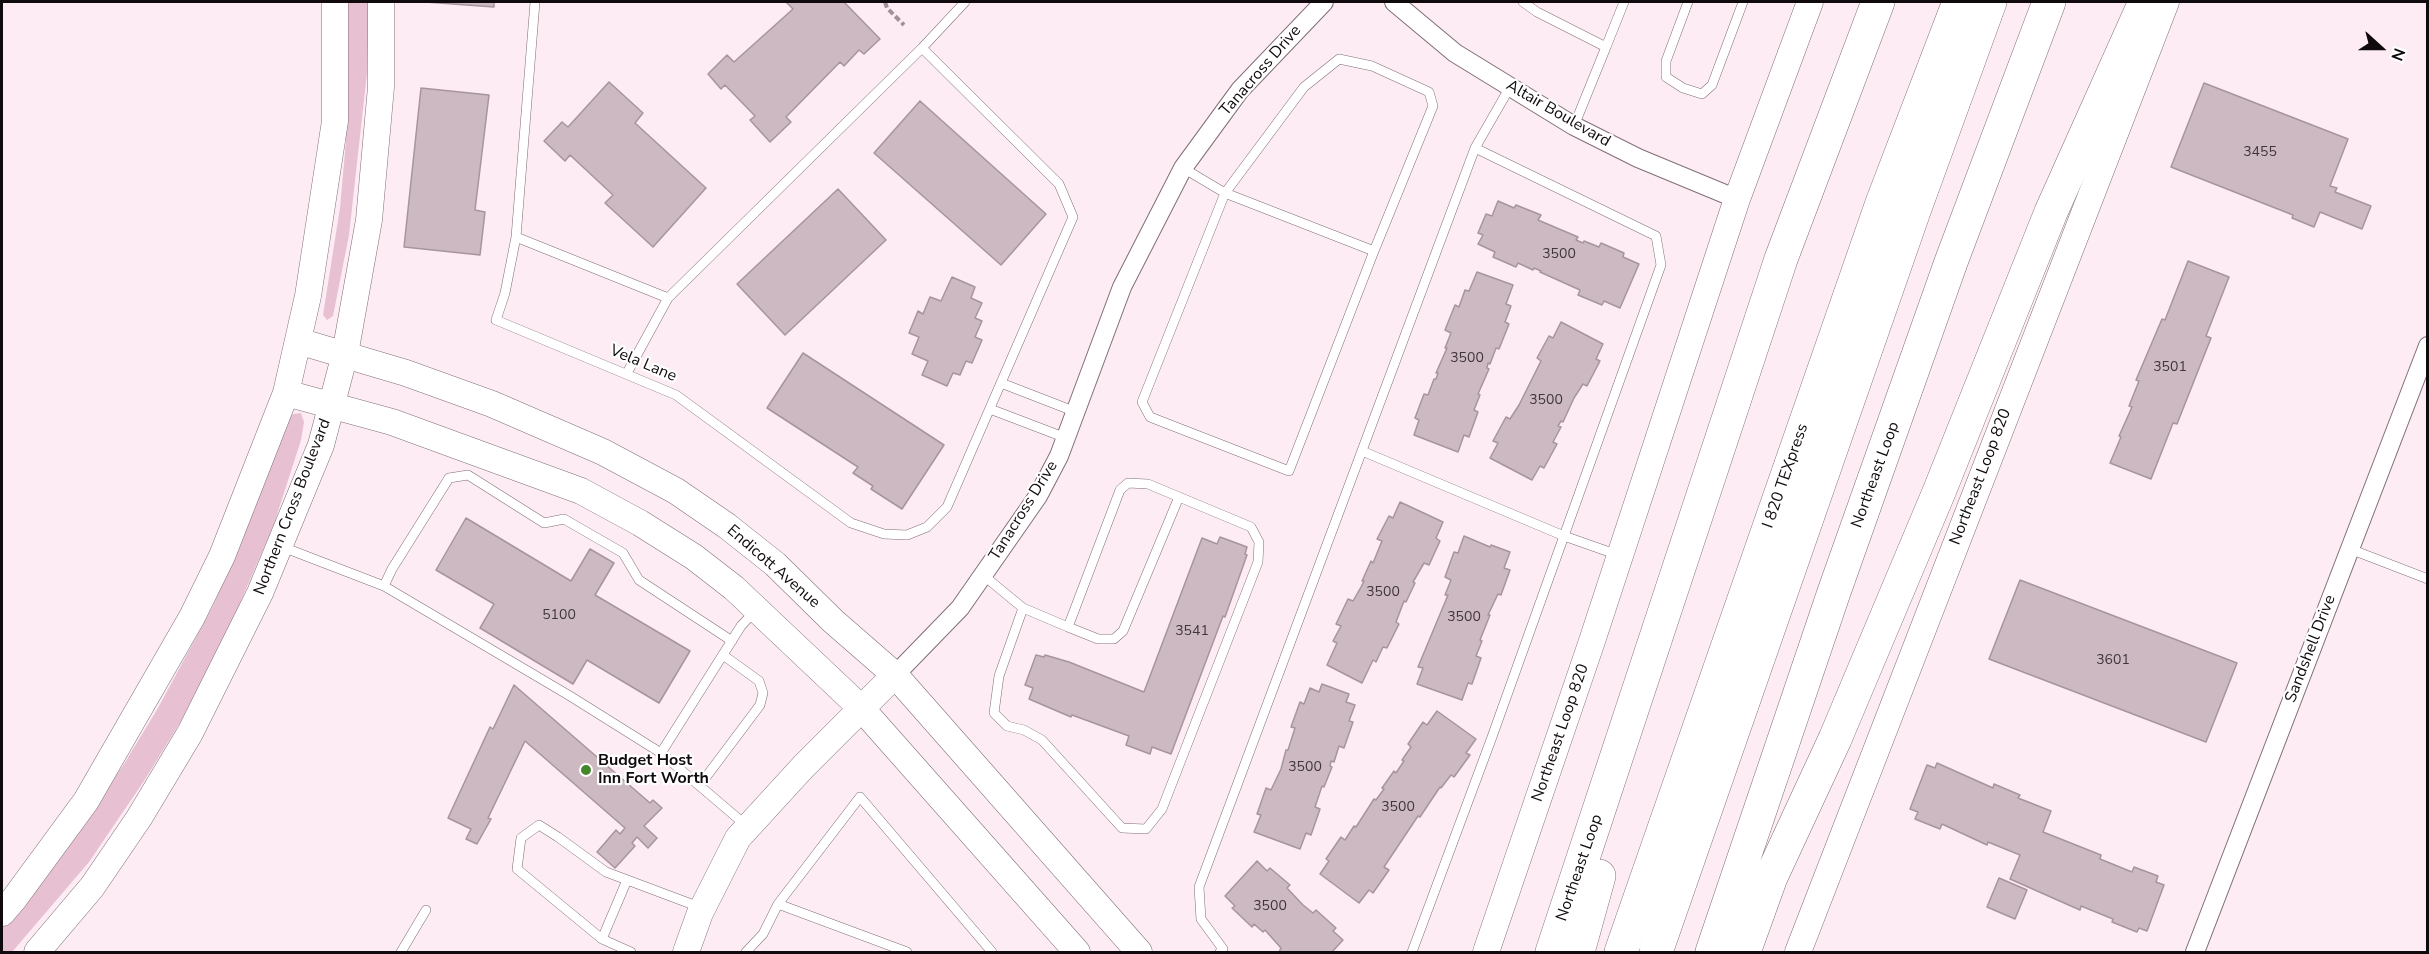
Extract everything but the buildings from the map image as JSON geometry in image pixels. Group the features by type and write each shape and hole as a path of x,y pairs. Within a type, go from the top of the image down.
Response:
{"highway":[{"name":"Northeast Loop","path":"1552,952 1610,782 1780,259 1878,2"},
{"name":"I 820 TEXpress","path":"1622,952 1839,324 1882,203 1959,2"},
{"name":"I 820 TEXpress","path":"1656,952 1910,222 1990,2"},
{"name":"Northeast Loop","path":"1712,952 1834,592 1955,252 2049,2"},
{"path":"1744,952 1771,877 1835,739 1940,492 2051,212 2145,2"},
{"path":"1578,952 1598,882 1610,782"}],"street":[{"path":"2,913 86,801 192,618 222,556 286,393 308,296 334,121 335,2"},
{"name":"Northern Cross Boulevard","path":"37,952 92,887 139,818 190,733 260,593 321,445 345,354 369,219 381,87 381,2"},
{"name":"Tanacross Drive","path":"686,952 702,908 738,838 803,766 960,608 1038,495 1059,456 1122,287 1183,168 1240,90 1324,2"},
{"name":"Altair Boulevard","path":"1395,2 1455,52 1574,126 1638,158 1737,199"},
{"name":"Northeast Loop 820","path":"1486,952 1620,556 1737,199 1810,2"},
{"name":"Northeast Loop 820","path":"1798,952 2166,2"},
{"name":"Endicott Avenue","path":"298,341 345,354 492,404 603,452 676,491 727,526 775,564 833,621 895,675 1139,952"},
{"name":"Sandshell Drive","path":"2195,952 2427,346"},
{"path":"286,393 392,422 581,491 640,523 694,557 734,588 862,708 1077,952"}],"lane":[{"name":"Vela Lane","path":"535,2 516,237 505,293 496,320 676,395 851,523 884,534 907,535 927,527 947,507 1073,217 1059,184 922,48"},
{"path":"627,373 669,298 922,48 965,2"},
{"path":"1523,2 1537,12 1606,47"},
{"path":"1574,126 1624,2"},
{"path":"1688,2 1666,61 1666,77 1683,88 1702,94 1712,85 1743,2"},
{"path":"1339,59 1372,66 1429,92 1433,106 1374,251 1289,471 1150,417 1142,402 1225,193 1304,87 1339,59"},
{"path":"1223,951 1200,919 1199,887 1475,148 1510,87"},
{"path":"1412,952 1661,265 1656,236 1475,148"},
{"path":"1183,168 1225,193 1374,251"},
{"path":"516,237 669,298"},
{"path":"1001,383 1076,412"},
{"path":"990,409 1066,438"},
{"path":"1362,451 1564,536 1620,556"},
{"path":"384,586 449,478 468,475 544,523 564,519 623,553 639,580 732,641"},
{"path":"1023,608 999,676 994,713 1007,726 1024,730 1042,740 1122,828 1146,829 1162,809 1258,562 1258,542 1251,528 1148,484 1128,483 1120,489 1068,627"},
{"path":"983,575 1023,608 1098,639 1114,639 1124,631 1179,497"},
{"path":"279,546 384,586 570,696 661,753 748,827"},
{"path":"2350,549 2427,579"},
{"path":"661,753 741,626 756,609"},
{"path":"700,785 760,705 764,693 759,681 723,655"},
{"path":"746,952 763,934 778,903 860,797 992,952"},
{"path":"631,952 602,939 551,899 518,869 521,838 538,825 606,872 702,908"},
{"path":"602,939 627,880"},
{"path":"778,903 907,952"},
{"path":"401,952 426,910"}],"path":[{"path":"885,2 887,8 904,26"}],"shaded area":[{"path":"343,2 369,2 367,73 349,235 333,316 327,320 323,315 340,208 346,141 341,104"},
{"path":"301,413 304,422 301,440 274,524 234,617 181,721 89,862 12,952 2,952 2,926 69,844 124,764 158,708 213,606 251,515 281,427 293,414"}],"place":[{"name":"Budget Host Inn Fort Worth","path":"586,770"}]}
